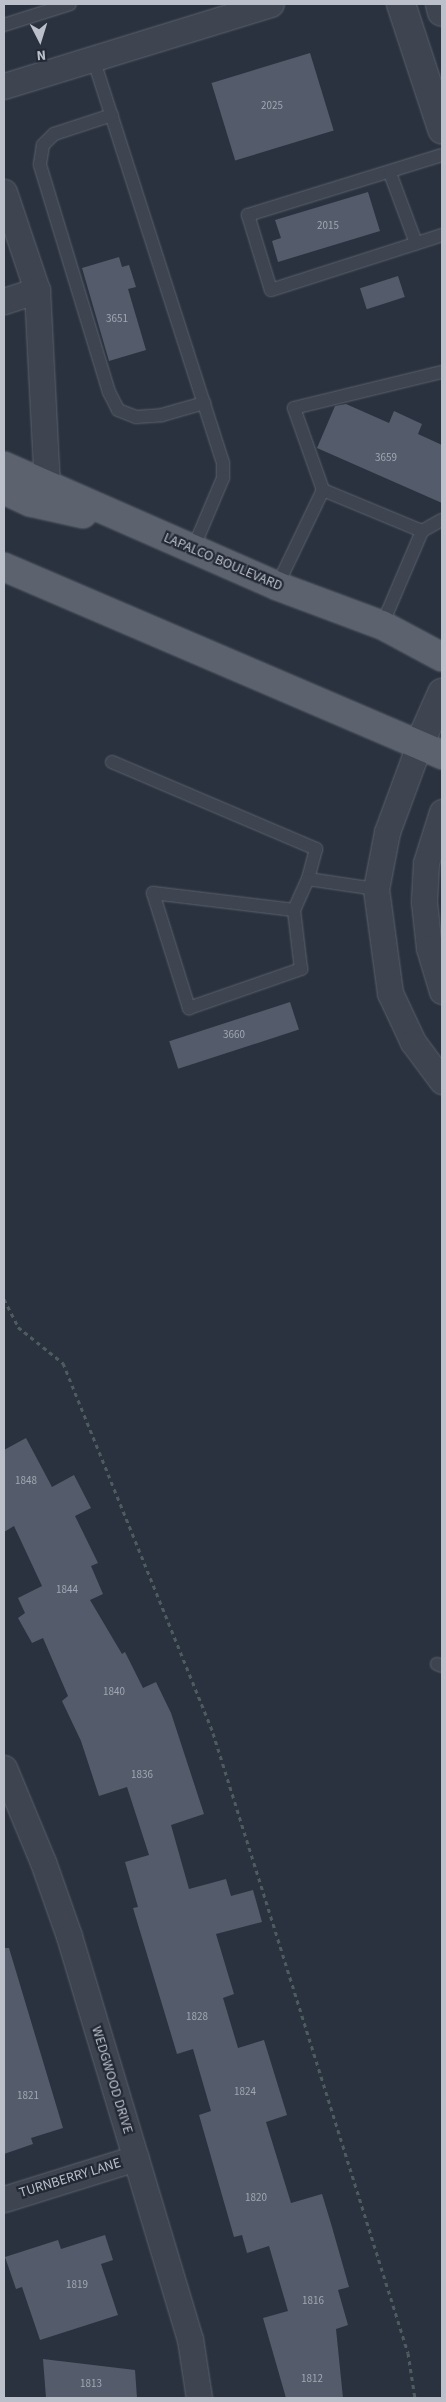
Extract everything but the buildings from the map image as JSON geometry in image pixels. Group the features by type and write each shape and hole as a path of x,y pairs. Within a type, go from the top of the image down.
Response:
{"main road":[{"name":"LAPALCO BOULEVARD","path":"4,466 277,586 382,625 442,657"},
{"path":"4,490 30,502 146,529"},
{"path":"4,567 431,750"}],"street":[{"path":"4,86 271,4"},
{"path":"401,4 441,119"},
{"path":"440,4 442,12"},
{"path":"4,192 37,290 47,485"},
{"path":"4,300 37,290"},
{"path":"442,693 431,750 387,832 376,889 390,993 413,1042 442,1081"},
{"path":"442,812 426,863 424,902 429,948 442,991"},
{"name":"WEDGWOOD DRIVE","path":"4,1768 43,1862 69,1936 190,2339 199,2398"},
{"name":"TURNBERRY LANE","path":"4,2198 136,2158"}],"lane":[{"path":"4,25 70,4"},
{"path":"93,58 223,464 224,478 193,549"},
{"path":"112,116 54,134 43,145 40,165 109,392 118,410 136,417 162,415 204,403"},
{"path":"442,154 390,173 248,214 271,290 442,235"},
{"path":"390,173 416,243"},
{"path":"277,586 323,490 294,408 442,372"},
{"path":"323,490 422,531"},
{"path":"382,625 422,531 442,520"},
{"path":"112,762 316,849 308,878 294,910 301,969 189,1008 153,893 294,910"},
{"path":"308,878 376,889"}],"path":[{"path":"4,1300 18,1327 63,1363 213,1732 408,2353 415,2398"}]}
